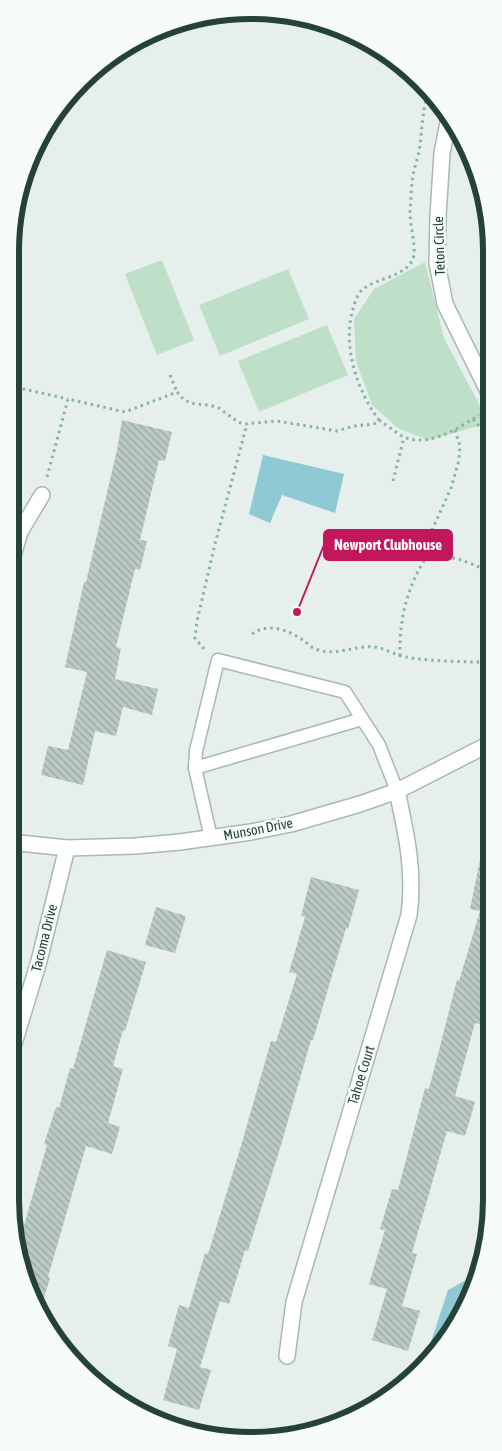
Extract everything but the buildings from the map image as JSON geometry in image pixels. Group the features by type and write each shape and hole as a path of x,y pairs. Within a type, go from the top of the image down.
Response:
{"street":[{"name":"Teton Circle","path":"447,127 442,153 437,263 445,304 483,380"},
{"path":"19,535 42,494"},
{"name":"Munson Drive","path":"19,843 67,848 136,846 211,838 290,824 360,804 397,791 483,747"},
{"name":"Tahoe Court","path":"287,1356 294,1302 409,915 412,895 412,874 406,830 397,791"},
{"name":"Tacoma Drive","path":"19,1027 39,961 67,848"}],"lane":[{"path":"211,838 195,768 196,751 218,660 345,692 379,745 397,791"},
{"path":"195,768 362,719"}],"path":[{"path":"426,98 421,124 420,147 412,183 410,215 414,255 408,266 389,278 369,285 361,291 352,315 349,330 351,352 357,377 370,408 378,420 404,437 422,440 440,436 455,430 479,415"},
{"path":"170,375 177,392 184,400 219,408 238,422 247,424 277,421 337,431 354,426 374,424 378,420"},
{"path":"19,388 125,412 177,392"},
{"path":"42,494 68,399"},
{"path":"473,419 483,431"},
{"path":"206,650 195,638 197,621 247,424"},
{"path":"400,656 401,622 404,607 420,566 428,555 432,530 451,488 460,460 460,446 455,430"},
{"path":"393,480 404,437"},
{"path":"428,555 460,558 483,569"},
{"path":"252,634 262,628 279,629 296,636 313,648 336,653 355,648 376,647 400,656 412,658 471,662 483,661"}],"green space":[{"path":"162,260 194,340 157,355 125,274"},
{"path":"425,262 444,338 483,412 483,425 429,440 399,429 372,405 356,361 354,319 374,289"},
{"path":"288,269 309,319 220,356 199,305"},
{"path":"327,325 348,375 259,412 238,361"}],"water":[{"path":"263,455 344,474 335,513 282,495 270,523 249,514"},
{"path":"470,1278 452,1316 428,1350 448,1290"}],"place":[{"name":"Newport Clubhouse","path":"297,612"}]}
